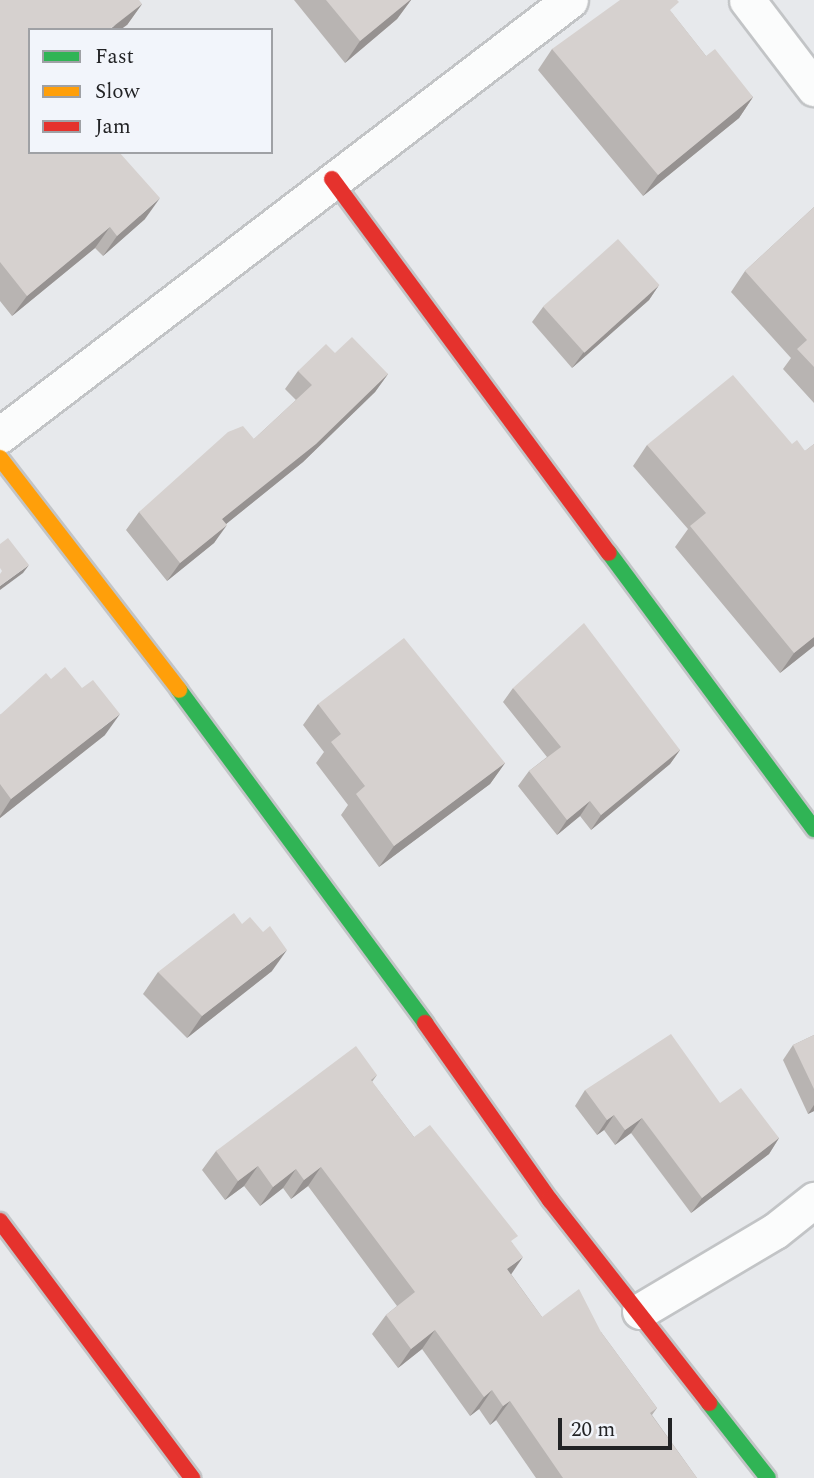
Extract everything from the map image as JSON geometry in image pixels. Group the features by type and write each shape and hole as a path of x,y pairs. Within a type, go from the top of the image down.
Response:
{"street":[{"path":"0,435 570,0"},
{"path":"747,0 814,88"},
{"path":"332,179 814,829"},
{"path":"0,458 312,862 550,1200 640,1311 768,1478"},
{"path":"640,1311 775,1231 814,1200"},
{"path":"0,1221 192,1478"}],"building":[{"path":"0,0 139,0 142,4 111,28 28,28 28,154 121,154 160,198 117,236 110,227 27,296 0,262"},
{"path":"326,0 410,0 360,41"},
{"path":"620,0 677,0 679,2 670,10 706,56 715,49 753,97 658,175 552,49"},
{"path":"814,207 814,367 797,349 807,340 745,271"},
{"path":"618,239 659,285 584,353 543,307"},
{"path":"352,337 388,374 316,444 222,519 227,525 180,563 139,512 228,432 243,426 254,439 312,385 298,371 326,344 335,353"},
{"path":"733,375 792,444 797,440 805,451 814,444 814,637 794,653 690,526 706,513 647,445"},
{"path":"8,538 29,565 0,586 0,544"},
{"path":"584,623 680,750 601,815 590,801 567,820 529,771 561,747 513,688"},
{"path":"404,638 505,763 394,846 356,794 365,786 331,742 341,734 318,704"},
{"path":"65,667 82,688 93,680 120,714 11,799 0,784 0,715 46,673 51,679"},
{"path":"234,913 242,924 250,917 263,932 270,926 287,950 202,1016 158,972"},
{"path":"671,1034 720,1103 741,1088 779,1138 702,1198 642,1118 625,1130 614,1115 607,1120 585,1090"},
{"path":"814,1035 814,1089 793,1045"},
{"path":"356,1046 377,1075 371,1080 414,1137 430,1125 518,1236 511,1241 523,1257 507,1269 542,1317 579,1289 601,1332 657,1408 650,1413 697,1478 563,1478 510,1401 503,1406 492,1390 484,1397 435,1330 411,1349 386,1315 415,1292 321,1167 304,1180 296,1169 273,1187 258,1166 238,1181 216,1151"}],"traffic: fast":[{"path":"609,553 814,829"},
{"path":"179,690 425,1023"},
{"path":"709,1403 768,1478"}],"traffic: slow":[{"path":"0,458 179,690"}],"traffic: jam":[{"path":"332,179 609,553"},
{"path":"425,1023 550,1200 709,1403"},
{"path":"0,1221 192,1478"}]}
